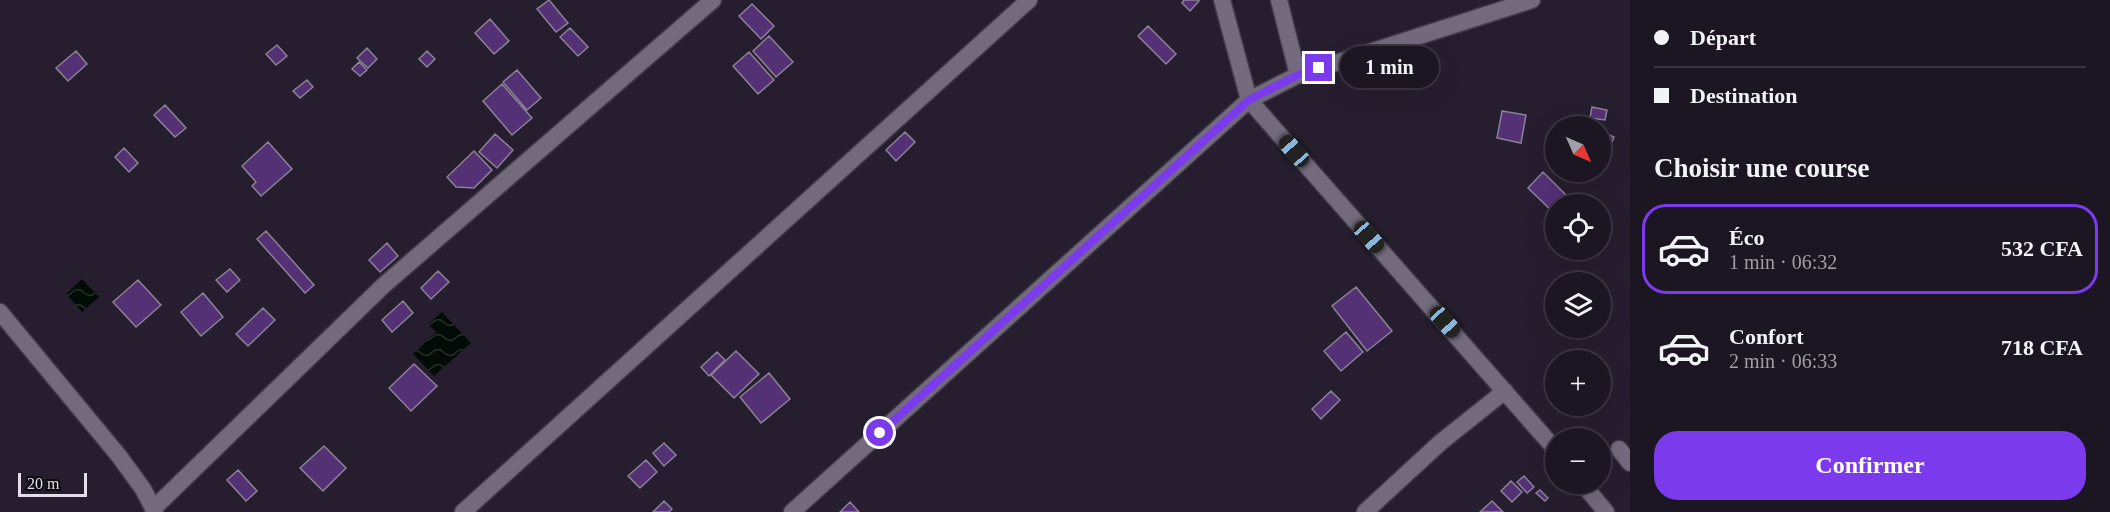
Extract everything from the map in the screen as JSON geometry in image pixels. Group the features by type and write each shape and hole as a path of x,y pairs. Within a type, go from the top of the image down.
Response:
{"street":[{"path":"0,312 119,456 143,489 154,510 384,285 713,0"},
{"path":"463,512 1029,0"},
{"path":"1222,0 1249,100 1545,437"},
{"path":"1279,0 1298,75"},
{"path":"792,512 1249,100 1298,75 1532,0"},
{"path":"1365,512 1441,442 1505,391"},
{"path":"1619,449 1630,463"},
{"path":"1591,494 1606,512"}],"water":[{"path":"82,279 99,297 82,312 66,294"},
{"path":"442,312 471,343 434,376 413,354 436,332 428,324"}],"building":[{"path":"549,0 568,23 556,32 537,9"},
{"path":"1184,0 1199,1 1190,11 1182,3"},
{"path":"752,4 774,26 761,39 739,16"},
{"path":"490,19 509,41 494,54 475,33"},
{"path":"1148,26 1176,54 1166,64 1138,36"},
{"path":"570,28 588,47 578,56 560,37"},
{"path":"769,36 793,62 776,77 753,51"},
{"path":"277,45 287,56 276,65 266,54"},
{"path":"367,48 377,59 368,68 357,58"},
{"path":"76,51 87,64 68,81 56,68"},
{"path":"427,51 435,59 427,67 419,59"},
{"path":"749,52 774,80 758,94 733,66"},
{"path":"359,62 367,70 360,76 352,69"},
{"path":"517,70 541,98 527,110 503,82"},
{"path":"307,80 313,87 300,98 293,91"},
{"path":"502,84 532,118 512,135 483,101"},
{"path":"165,105 186,128 175,137 154,115"},
{"path":"1592,107 1607,110 1606,116 1590,116"},
{"path":"1502,111 1526,115 1521,143 1497,138"},
{"path":"905,132 915,142 896,161 886,150"},
{"path":"495,134 513,150 497,168 479,152"},
{"path":"268,142 292,169 261,196 252,186 256,182 242,166"},
{"path":"124,148 138,163 129,172 115,157"},
{"path":"474,151 492,170 474,188 456,187 447,177"},
{"path":"1543,172 1545,182 1553,182 1565,194 1545,194 1545,204 1528,188"},
{"path":"266,231 314,285 305,293 257,239"},
{"path":"387,243 398,256 380,272 369,260"},
{"path":"230,269 240,280 227,292 216,280"},
{"path":"438,271 449,282 431,299 421,288"},
{"path":"138,280 161,305 136,327 113,302"},
{"path":"1356,287 1392,331 1367,351 1332,306"},
{"path":"203,293 223,317 201,336 181,312"},
{"path":"403,301 413,313 392,332 382,320"},
{"path":"263,308 275,320 248,346 236,334"},
{"path":"1346,332 1363,352 1341,371 1324,351"},
{"path":"736,351 759,374 734,398 711,375"},
{"path":"717,352 725,360 709,376 701,367"},
{"path":"414,364 437,386 411,411 389,388"},
{"path":"769,373 790,399 761,423 740,397"},
{"path":"1331,391 1340,400 1321,419 1312,409"},
{"path":"664,443 676,455 664,466 653,453"},
{"path":"324,446 346,468 323,491 300,468"},
{"path":"646,460 657,472 640,488 628,476"},
{"path":"238,470 257,491 246,501 227,480"},
{"path":"1524,476 1534,487 1527,493 1517,482"},
{"path":"1511,481 1522,492 1512,502 1501,491"},
{"path":"1540,490 1548,498 1545,501 1536,493"},
{"path":"664,501 672,509 669,512 653,512"},
{"path":"1492,501 1503,512 1480,512"},
{"path":"850,502 859,512 840,512"}],"route":[{"path":"880,433 1249,100 1298,75 1319,68"}]}
